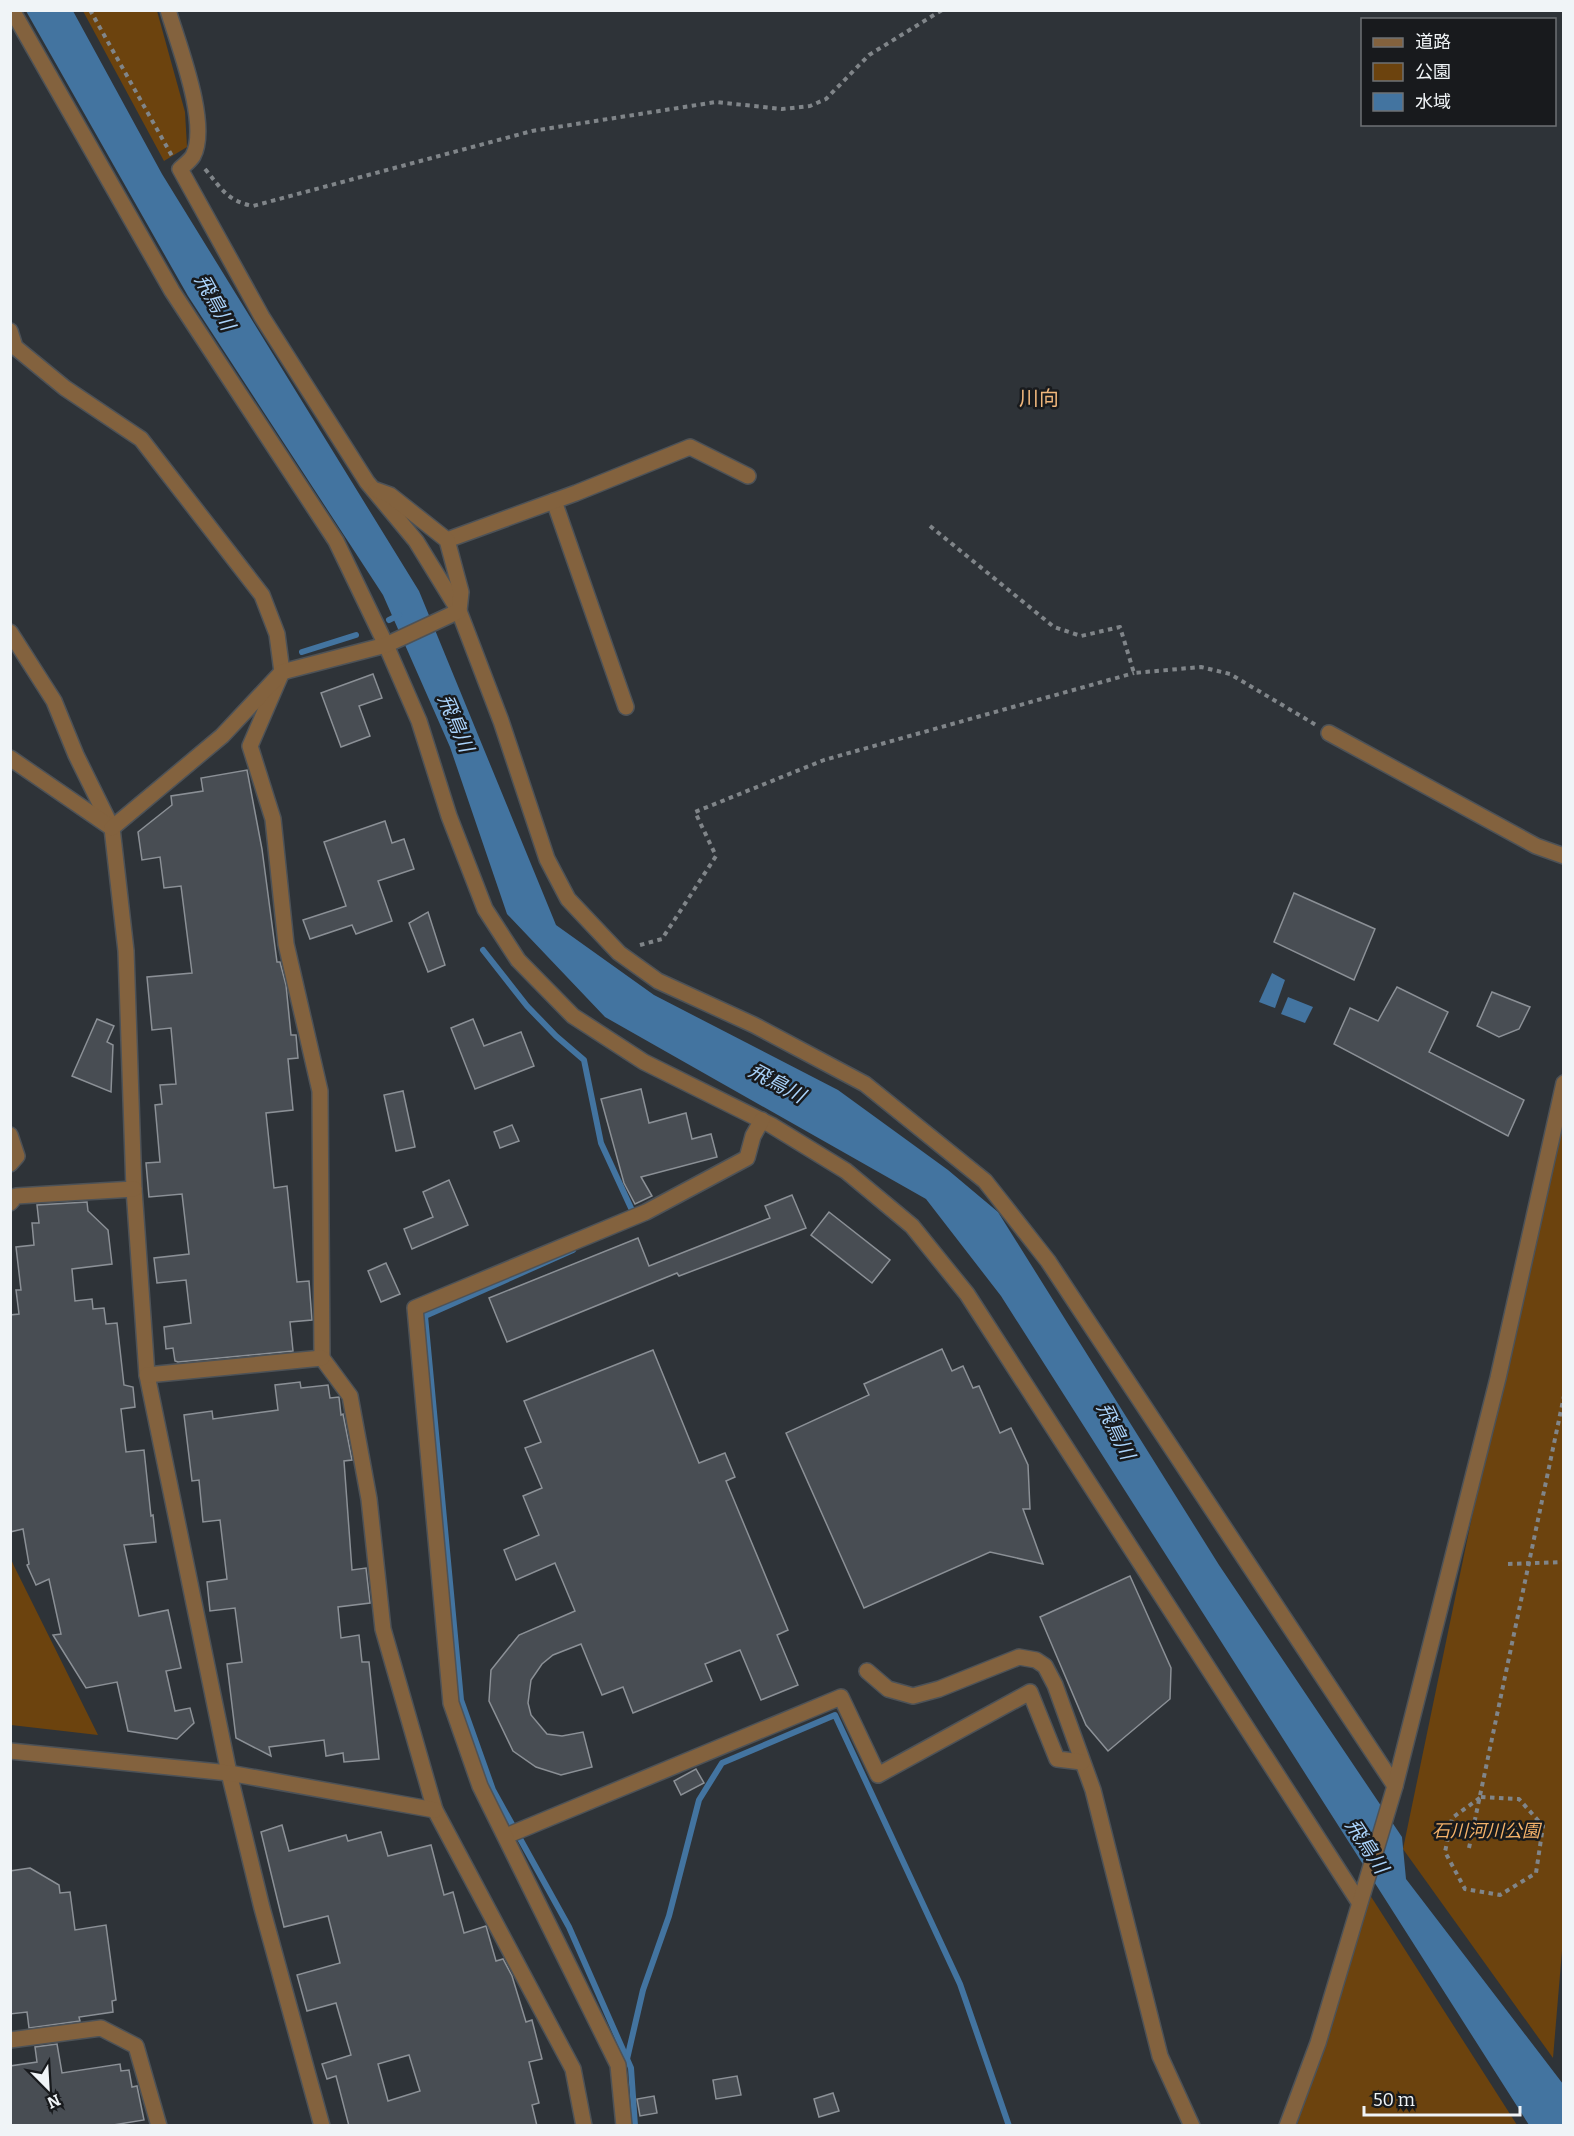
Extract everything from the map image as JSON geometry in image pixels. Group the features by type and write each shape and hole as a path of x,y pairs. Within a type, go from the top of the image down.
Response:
{"street":[{"path":"12,10 172,291 336,541 392,643 449,816 486,909 518,960 573,1017 644,1062 762,1120 846,1171 912,1226 967,1294 1359,1902"},
{"path":"168,10 196,102 198,131 193,156 180,170 261,317 373,489 416,541 455,614 501,721 547,859 568,899 619,953 658,981 754,1025 865,1084 985,1181 1048,1261 1395,1786"},
{"path":"10,331 13,348 64,388 141,439 262,595 277,634 282,672 250,746 273,819 286,944 320,1091 322,1358 350,1396 369,1499 383,1629 435,1810 573,2069 584,2126"},
{"path":"447,540 554,501 690,447 748,476"},
{"path":"373,489 390,495 447,540 460,592 455,614"},
{"path":"554,501 626,707"},
{"path":"112,828 222,736 282,672 392,643 455,614"},
{"path":"10,632 54,701 76,755 112,828 126,951 134,1189 147,1375 229,1773 262,1908 322,2126"},
{"path":"1329,733 1536,846 1563,856"},
{"path":"10,758 112,828"},
{"path":"1287,2126 1318,2043 1395,1786 1498,1378 1563,1083"},
{"path":"624,2126 618,2065 480,1786 451,1703 415,1308 646,1212 747,1158 753,1136 762,1120"},
{"path":"10,1135 17,1156 10,1164"},
{"path":"10,1203 16,1196 134,1189"},
{"path":"147,1375 322,1358"},
{"path":"867,1671 888,1689 913,1696 939,1689 1019,1657 1036,1660 1045,1666 1055,1685 1093,1790 1160,2056 1192,2126"},
{"path":"506,1836 841,1697 878,1775 1030,1692 1057,1759 1083,1762"},
{"path":"10,1751 229,1773 435,1810"},
{"path":"10,2040 101,2028 136,2046 159,2126"}],"path":[{"path":"90,10 180,170"},
{"path":"193,156 228,197 237,203 253,206 532,131 716,102 782,109 810,106 826,99 869,55 942,10"},
{"path":"930,526 1054,627 1081,636 1120,627 1134,673"},
{"path":"632,940 642,946 662,939 716,856 695,812 824,760 1134,673 1201,667 1230,674 1329,733"},
{"path":"1468,1848 1481,1797 1563,1396"},
{"path":"1508,1564 1563,1562"},
{"path":"1481,1797 1519,1798 1543,1826 1536,1873 1500,1895 1465,1888 1445,1852 1452,1818 1481,1797"}],"green space":[{"path":"83,11 157,11 185,112 187,147 164,161"},
{"name":"石川河川公園","path":"1563,1078 1564,1927 1553,2058 1403,1849"},
{"path":"11,1559 14,1566 98,1735 11,1725"},
{"path":"1370,1895 1517,2125 1297,2125"}],"water":[{"name":"飛鳥川","path":"26,11 73,11 162,174 419,591 556,925 654,995 838,1090 948,1170 998,1212 1219,1565 1402,1837 1406,1879 1563,2084 1563,2125 1529,2125 1001,1296 926,1199 605,1017 507,914 450,747 383,595 188,296"},
{"path":"1272,973 1285,980 1275,1008 1259,1002"},
{"path":"1288,997 1313,1007 1305,1023 1281,1014"}],"building":[{"path":"373,674 382,698 359,706 370,736 341,747 321,693"},
{"path":"247,770 262,849 277,962 280,962 286,985 291,1035 296,1035 298,1058 288,1059 293,1110 266,1113 274,1188 287,1186 297,1282 309,1281 312,1320 290,1322 293,1351 178,1362 175,1361 173,1348 166,1349 164,1327 191,1323 186,1280 157,1283 154,1258 189,1254 182,1194 149,1197 146,1163 160,1162 155,1105 162,1104 160,1085 176,1084 171,1028 152,1030 147,977 192,973 181,886 164,888 160,857 142,860 138,832 172,805 171,796 203,791 201,778"},
{"path":"385,821 392,843 404,839 414,869 378,881 392,921 356,934 352,925 310,939 303,920 346,906 324,842"},
{"path":"1294,893 1375,929 1354,980 1274,942"},
{"path":"428,912 445,965 428,972 409,923"},
{"path":"1397,987 1448,1012 1429,1052 1524,1100 1508,1136 1334,1044 1350,1008 1378,1021"},
{"path":"1492,992 1530,1007 1519,1029 1499,1037 1477,1026"},
{"path":"97,1019 114,1026 107,1042 113,1045 111,1092 72,1076"},
{"path":"473,1019 484,1046 521,1032 534,1066 475,1089 451,1028"},
{"path":"641,1089 649,1123 686,1113 692,1139 711,1134 717,1157 641,1177 652,1196 635,1204 624,1183 601,1099"},
{"path":"403,1091 415,1147 396,1151 384,1095"},
{"path":"512,1125 519,1141 500,1148 494,1132"},
{"path":"449,1180 468,1225 412,1249 404,1229 433,1217 423,1192"},
{"path":"792,1195 806,1228 679,1276 677,1273 507,1342 489,1298 638,1238 649,1266 770,1218 765,1206"},
{"path":"87,1202 88,1211 108,1230 112,1264 72,1269 75,1301 92,1299 93,1309 104,1308 106,1324 117,1323 124,1385 133,1387 135,1407 121,1409 126,1452 144,1450 156,1542 124,1545 139,1616 168,1610 181,1668 166,1671 175,1711 190,1708 194,1723 177,1739 128,1731 117,1682 86,1688 53,1635 61,1634 49,1579 36,1585 27,1565 29,1564 23,1529 10,1532 10,1315 19,1314 16,1290 21,1290 16,1247 34,1245 32,1223 39,1223 37,1205"},
{"path":"829,1212 890,1260 872,1283 811,1235"},
{"path":"386,1263 400,1294 381,1302 368,1271"},
{"path":"942,1349 952,1371 963,1366 973,1388 979,1386 1000,1433 1011,1428 1028,1465 1030,1509 1023,1509 1043,1564 990,1552 864,1608 786,1433 869,1395 864,1384"},
{"path":"653,1350 699,1463 725,1453 735,1477 726,1481 788,1630 777,1635 798,1685 761,1700 740,1650 705,1664 712,1681 633,1713 623,1687 602,1695 581,1644 553,1655 542,1664 531,1680 528,1703 531,1715 547,1734 562,1736 583,1732 592,1767 561,1775 536,1767 513,1751 489,1701 491,1670 519,1635 575,1611 555,1563 516,1580 504,1550 539,1535 523,1496 542,1488 525,1448 541,1442 524,1401"},
{"path":"300,1382 301,1388 328,1385 330,1398 339,1397 341,1415 343,1414 352,1460 344,1461 352,1570 366,1568 370,1603 338,1607 341,1638 359,1635 362,1662 369,1662 379,1759 344,1762 343,1753 326,1756 324,1740 269,1747 271,1756 236,1738 227,1664 242,1662 235,1608 210,1611 207,1582 227,1579 220,1520 203,1522 199,1480 192,1481 184,1415 212,1411 213,1419 278,1410 275,1385"},
{"path":"1130,1576 1171,1668 1170,1699 1108,1751 1086,1725 1040,1617"},
{"path":"696,1769 704,1783 681,1795 674,1781"},
{"path":"282,1825 289,1851 346,1835 348,1841 381,1832 388,1856 431,1845 444,1895 453,1892 464,1933 486,1926 496,1961 503,1959 512,1976 526,2022 532,2020 542,2059 529,2062 539,2103 532,2105 537,2126 349,2126 336,2076 327,2079 322,2064 351,2055 336,2003 307,2011 297,1975 340,1963 328,1916 284,1927 261,1832","holes":["409,2055 420,2091 388,2101 378,2064"]},
{"path":"30,1868 59,1885 60,1893 70,1892 75,1930 106,1925 116,2000 112,2001 113,2012 79,2017 80,2021 29,2028 27,2012 10,2014 10,1871"},
{"path":"57,2044 62,2073 120,2064 121,2071 129,2070 132,2087 137,2086 144,2120 107,2126 10,2126 10,2066 37,2062 35,2047"},
{"path":"737,2076 741,2095 716,2099 713,2080"},
{"path":"833,2093 839,2111 819,2117 814,2099"},
{"path":"654,2096 657,2113 640,2116 637,2099"}],"waterway":[{"path":"389,620 399,615"},
{"path":"302,652 356,635"},
{"path":"483,950 527,1006 556,1036 584,1060 601,1143 631,1208"},
{"path":"573,1250 425,1316 461,1700 493,1790 569,1927 631,2068 635,2126"},
{"path":"627,2059 643,1990 669,1916 699,1800 722,1763 835,1715 960,1984 1009,2126"}],"district":[{"name":"川向","path":"1039,398"}]}
